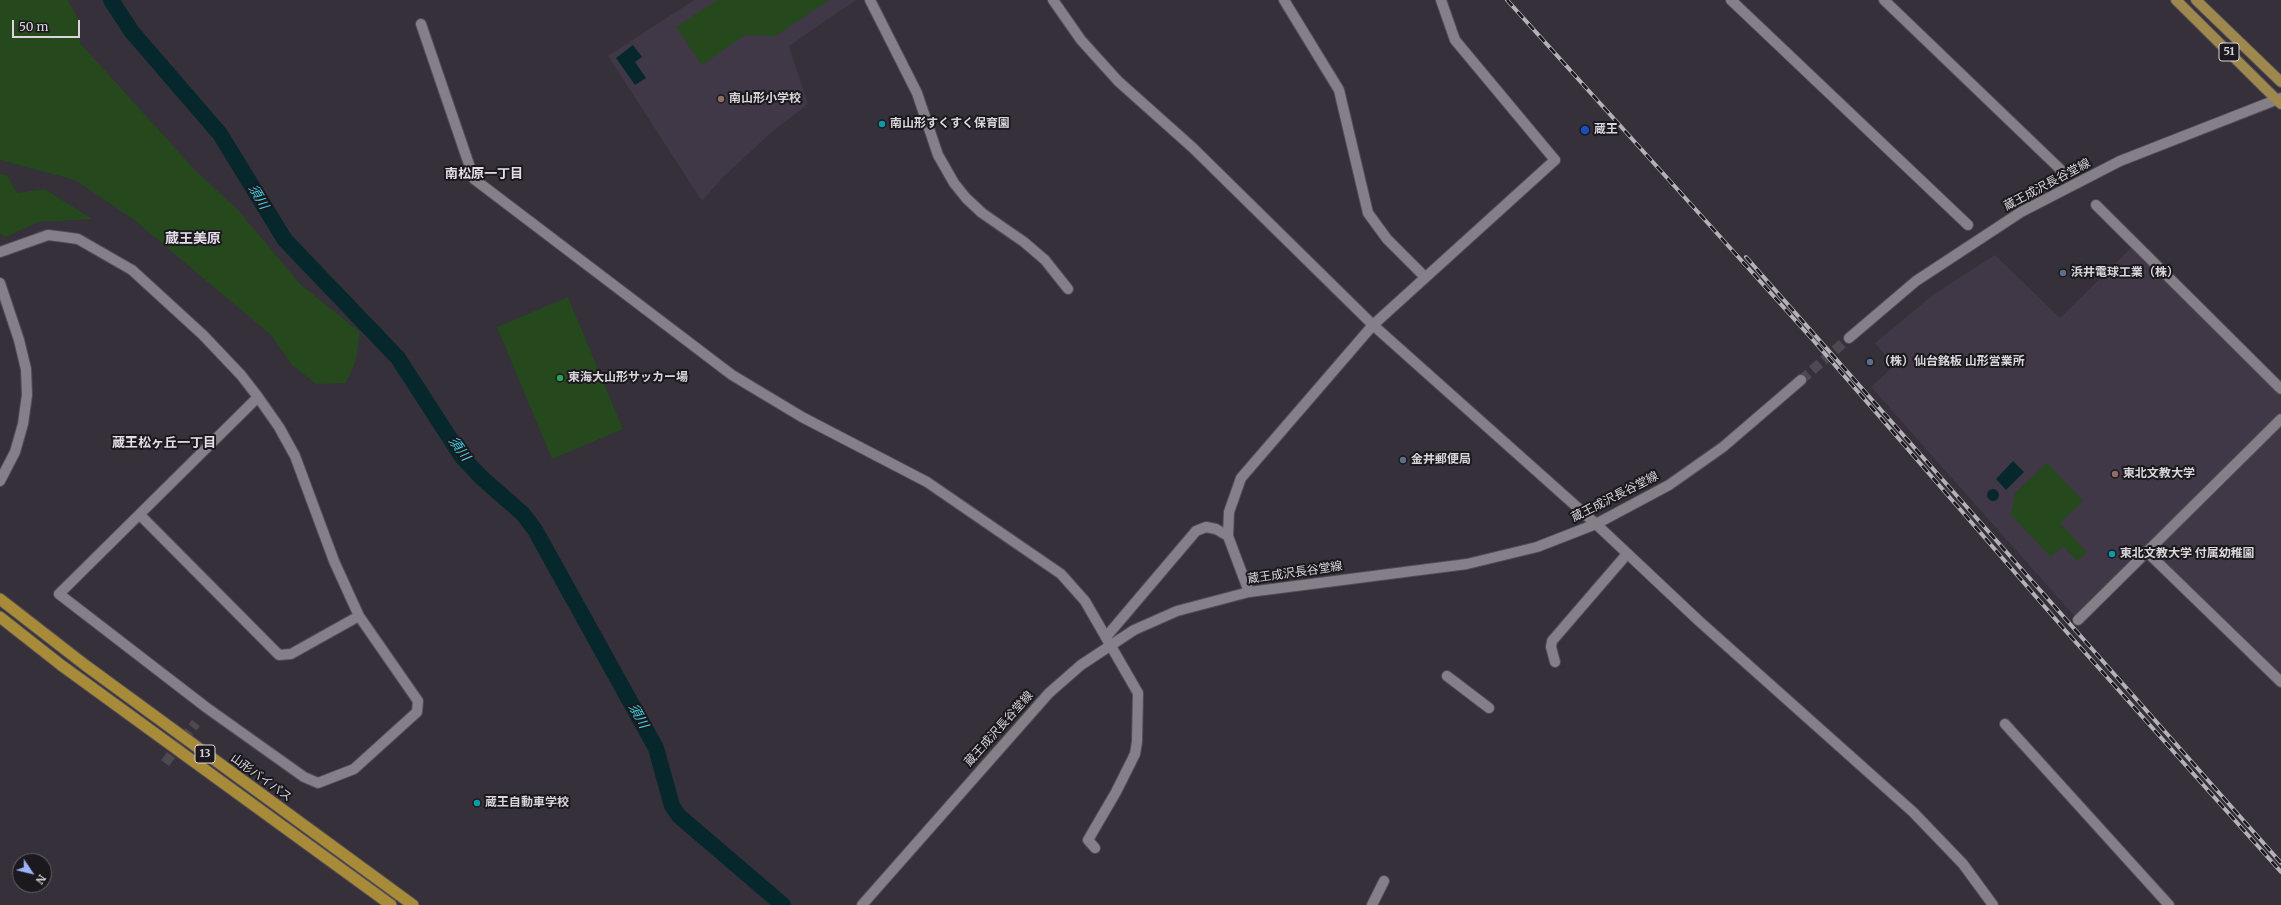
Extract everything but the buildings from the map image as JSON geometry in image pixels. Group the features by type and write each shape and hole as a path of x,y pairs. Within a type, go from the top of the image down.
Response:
{"highway":[{"name":"山形バイパス","path":"0,599 91,670 413,905"},
{"name":"山形バイパス","path":"0,617 61,664 392,905"}],"main road":[{"name":"51","path":"2176,0 2279,100"},
{"name":"51","path":"2196,0 2281,82"}],"street":[{"path":"870,0 917,93 938,156 954,183 972,205 1024,242 1045,260 1068,289"},
{"path":"1053,0 1081,40 1118,81 1193,148 1373,325 1596,524 1699,621 1914,812 1964,864 1994,905"},
{"path":"1284,0 1339,90 1368,213 1387,238 1425,277"},
{"path":"1249,592 1228,536 1228,512 1241,478 1373,325 1555,160 1455,40 1441,0"},
{"path":"1731,0 1968,226"},
{"path":"1884,0 2060,169"},
{"path":"421,24 461,146 474,179 732,375 802,417 851,443 886,459 927,482 1040,558 1061,574 1085,601 1138,693 1137,742 1135,754 1120,786 1088,840 1095,848"},
{"name":"蔵王成沢長谷堂線","path":"1849,338 1916,281 2021,212 2120,161 2279,100"},
{"path":"2096,205 2281,389"},
{"path":"0,252 48,235 78,239 132,270 203,335 241,375 258,397 279,427 295,456 334,561 359,616 418,701 418,712 354,769 318,783 304,777 207,708 58,594 140,515 258,397"},
{"path":"0,283 19,340 26,368 27,395 23,424 15,452 0,481"},
{"name":"蔵王成沢長谷堂線","path":"862,905 1040,701 1108,641 1177,611 1249,592 1467,564 1538,547 1596,524 1669,485 1696,468 1724,447 1801,380"},
{"path":"2078,620 2281,419"},
{"path":"140,515 279,655 291,654 359,616"},
{"path":"1108,641 1167,563 1196,531 1206,527 1216,529 1228,536"},
{"path":"2147,552 2281,682"},
{"path":"1555,662 1550,647 1552,641 1627,554"},
{"path":"1447,676 1489,708"},
{"path":"2005,724 2169,905"},
{"path":"1372,905 1384,881"}],"shaded area":[{"name":"南山形小学校","path":"694,0 856,0 789,46 808,104 773,131 723,177 702,201 608,56"},
{"name":"東北文教大学","path":"2133,246 2281,396 2281,682 2147,552 2078,620 1871,387 1894,366 1875,343 1934,294 1995,255 2060,318"}],"green space":[{"path":"0,0 68,0 77,17 80,43 195,170 238,210 300,284 360,332 356,360 346,383 316,384 292,365 272,336 133,219 75,180 0,160"},
{"path":"717,0 829,0 775,36 745,35 702,65 676,27"},
{"path":"0,174 7,175 17,193 45,189 92,219 38,222 6,237 0,234"},
{"name":"東海大山形サッカー場","path":"568,297 623,429 552,459 497,327"},
{"path":"2047,463 2083,501 2060,523 2087,552 2077,561 2063,546 2051,557 2011,515 2015,493"}],"water":[{"path":"633,45 642,57 635,62 646,78 635,85 616,58"},
{"path":"2013,461 2024,472 2006,490 1996,479"},
{"path":"1991,489 1995,489 1999,495 1995,501 1991,501 1987,497 1987,493"}],"waterway":[{"name":"須川","path":"111,0 132,32 220,134 285,240 398,358 462,457 482,478 523,514 535,530 656,748 672,806 679,816 783,905"}],"tunnel":[{"path":"1801,380 1849,338"},
{"path":"165,763 196,723"}],"railway":[{"path":"1507,0 1813,340 2064,629 2281,872"},
{"path":"1746,257 2281,863"}],"place":[{"name":"南山形小学校","path":"721,99"},
{"name":"南山形すくすく保育園","path":"882,124"},
{"name":"蔵王","path":"1585,130"},
{"name":"浜井電球工業（株）","path":"2063,273"},
{"name":"（株）仙台銘板 山形営業所","path":"1870,362"},
{"name":"東海大山形サッカー場","path":"560,378"},
{"name":"金井郵便局","path":"1403,460"},
{"name":"東北文教大学","path":"2115,474"},
{"name":"東北文教大学 付属幼稚園","path":"2112,554"},
{"name":"蔵王自動車学校","path":"477,803"}],"district":[{"name":"南松原一丁目","path":"484,174"},
{"name":"蔵王美原","path":"193,239"},
{"name":"蔵王松ヶ丘一丁目","path":"164,443"}]}
